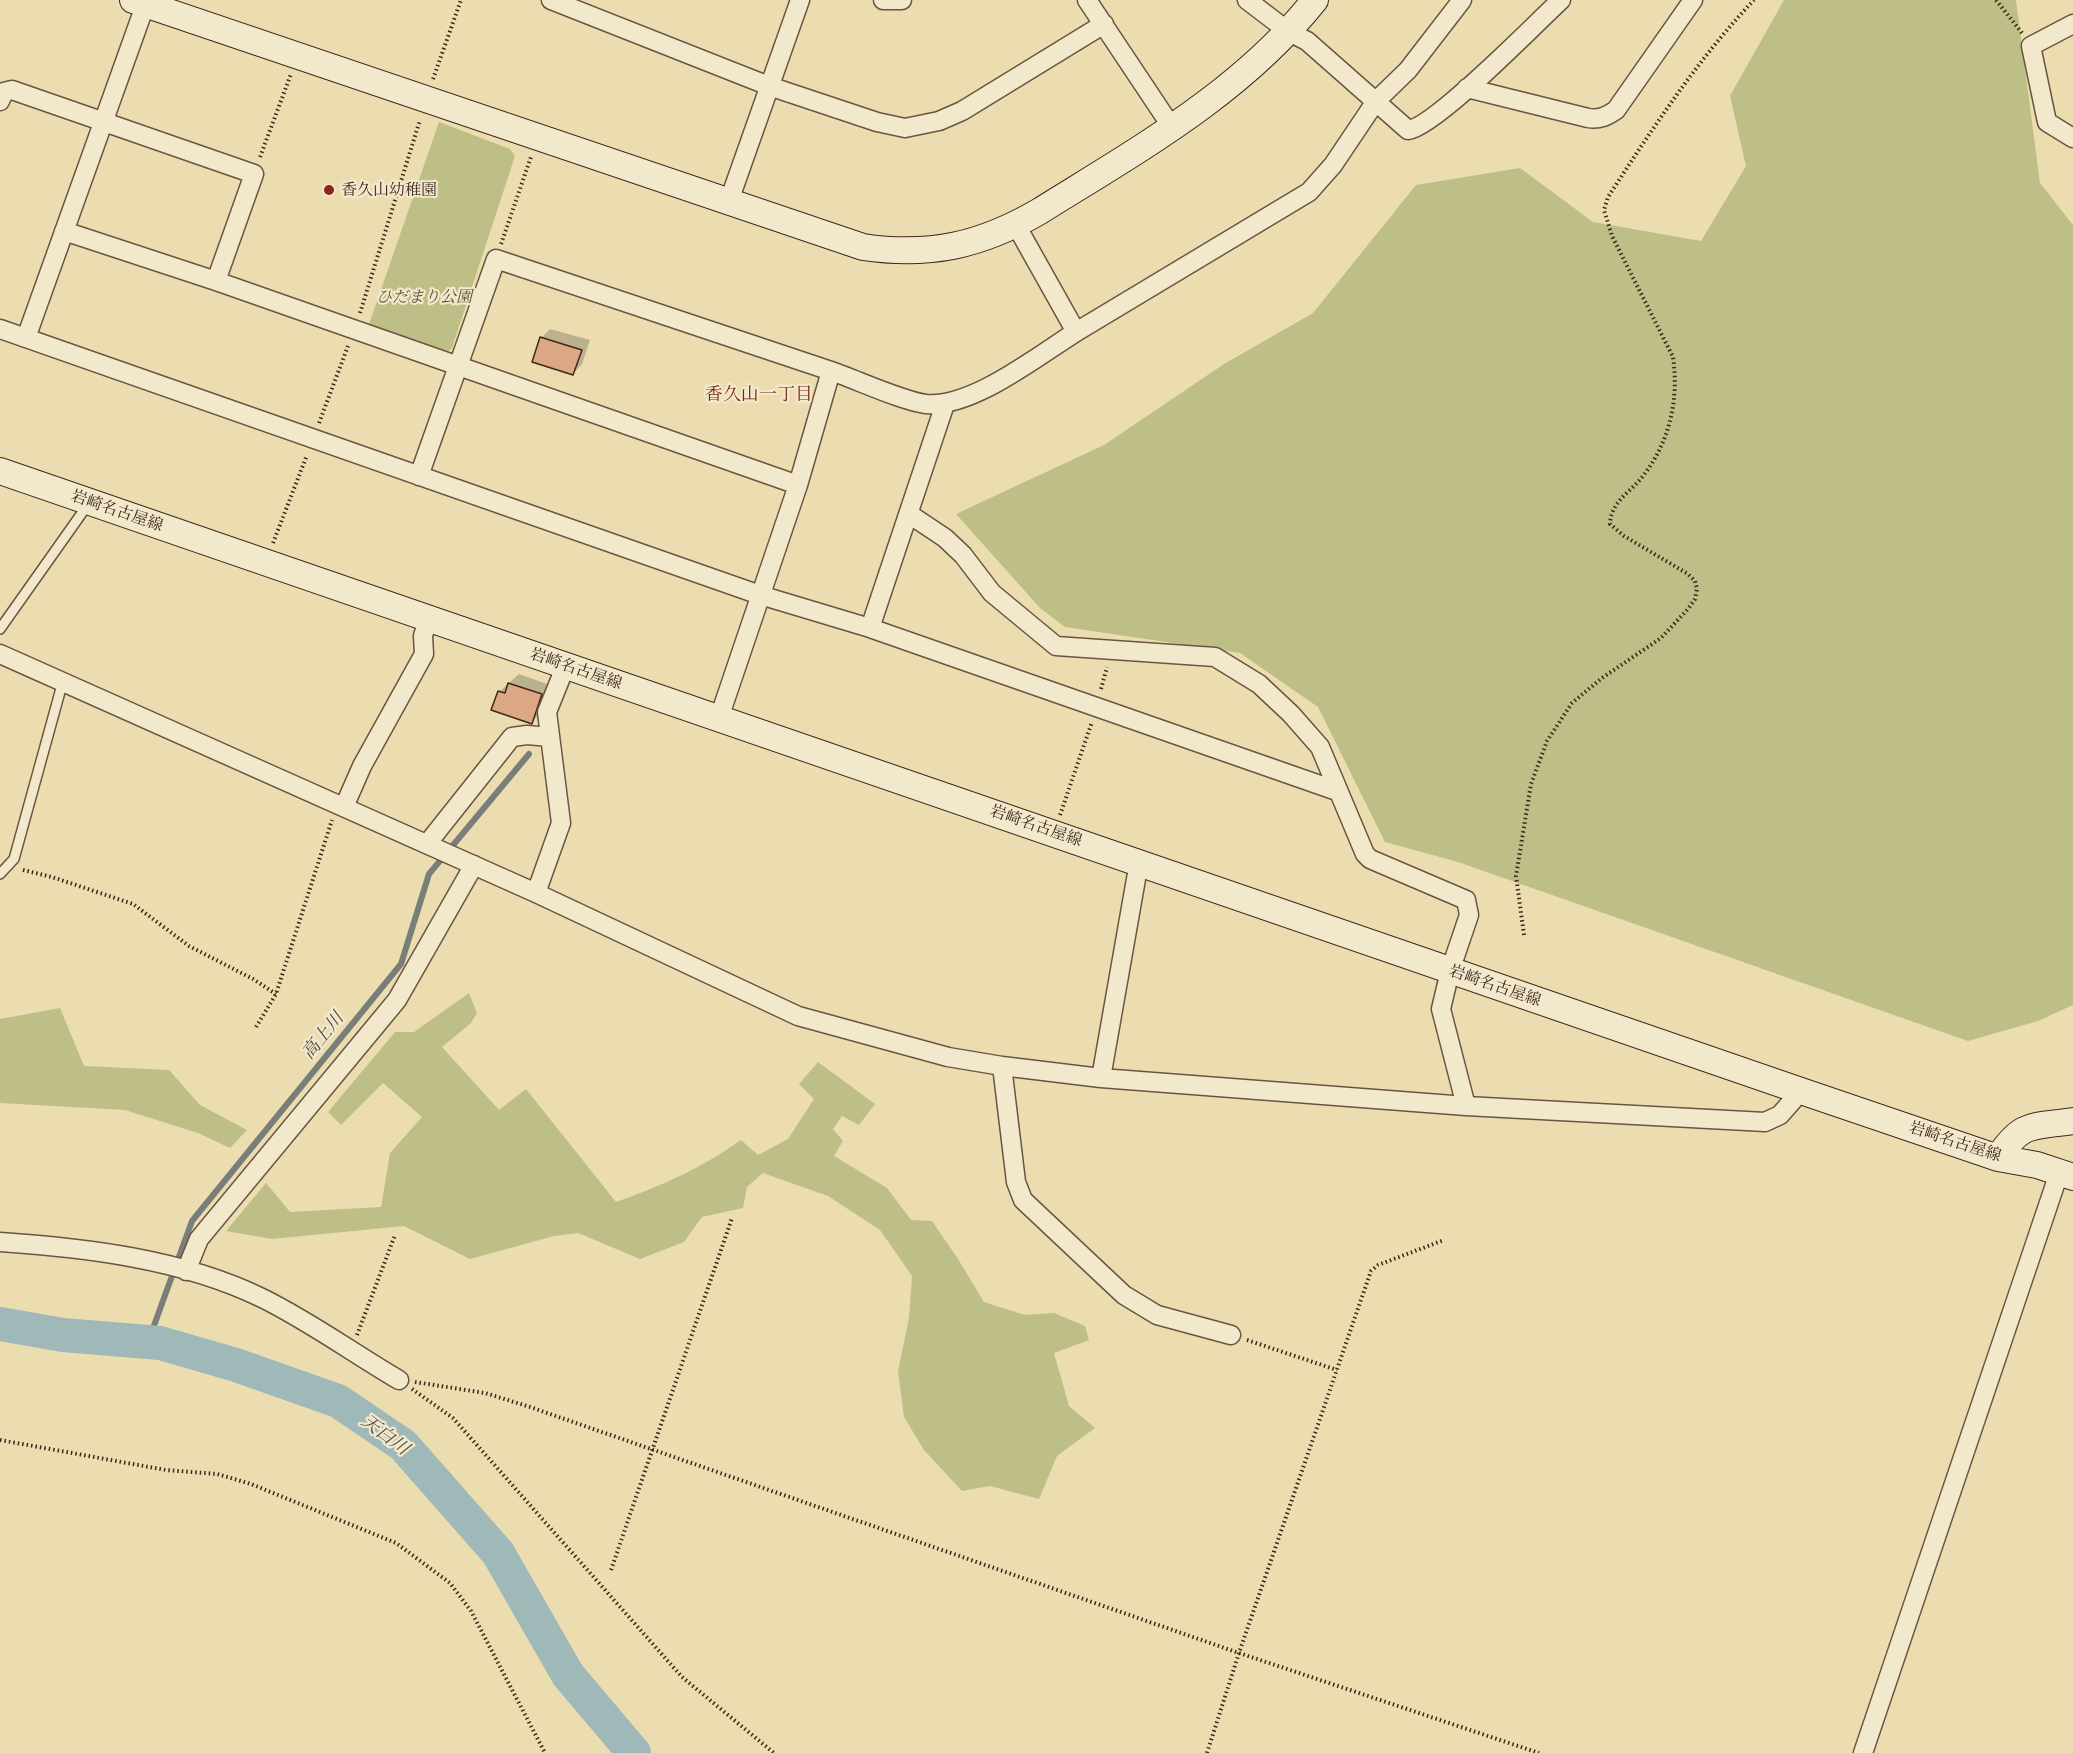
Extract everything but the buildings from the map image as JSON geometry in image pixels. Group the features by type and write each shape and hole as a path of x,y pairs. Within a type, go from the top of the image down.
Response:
{"main road":[{"path":"142,1 537,139 863,247 882,250 936,250 965,245 1016,225 1173,129 1245,73 1289,32 1315,0"},
{"name":"岩崎名古屋線","path":"0,471 1801,1091 1998,1158 2066,1175"},
{"path":"1998,1158 2013,1136 2026,1128 2073,1121"}],"street":[{"path":"551,0 770,86 877,122 905,128 939,121 962,111 1104,24"},
{"path":"729,201 800,0"},
{"path":"883,0 903,0"},
{"path":"1087,0 1173,129"},
{"path":"1248,0 1289,32 1307,41 1408,130 1419,129 1467,88 1561,0"},
{"path":"419,476 496,259 923,404 945,404 975,394 1309,192 1333,165 1376,101 1408,70 1462,0"},
{"path":"1467,88 1596,120 1607,116 1616,110 1693,0"},
{"path":"26,338 104,124 142,1"},
{"path":"2073,24 2031,46 2047,122 2073,138"},
{"path":"0,101 4,92 12,90 104,124 254,174 216,281"},
{"path":"1016,225 1076,332"},
{"path":"64,231 216,281 798,485"},
{"path":"0,329 760,595 870,628 1096,709 1337,791"},
{"path":"719,718 798,485 831,371"},
{"path":"870,628 945,404"},
{"path":"909,514 945,538 963,555 992,593 1047,641 1056,646 1112,648 1215,657 1235,667 1259,684 1291,714 1320,747 1365,854 1370,859 1466,900 1469,915 1442,1000 1442,1017 1466,1106"},
{"path":"340,805 424,654 423,636 428,619"},
{"path":"0,654 536,893 798,1016 948,1057 1101,1078 1466,1106 1765,1122 1775,1120 1801,1091"},
{"path":"536,893 561,823 547,712 566,665"},
{"path":"440,850 512,737 527,735 550,737"},
{"path":"1101,1078 1139,862"},
{"path":"184,1270 200,1239 397,1000 474,865"},
{"path":"1002,1066 1016,1182 1023,1200 1124,1294 1157,1316 1232,1335"},
{"path":"1863,1753 2066,1175"},
{"path":"0,1242 51,1246 184,1270 262,1298 399,1380"}],"lane":[{"path":"0,629 90,502"},
{"path":"0,874 14,859 63,681"}],"path":[{"path":"265,562 354,330 426,99 461,0"},
{"path":"1524,935 1516,876 1531,784 1547,741 1572,703 1602,678 1661,638 1688,609 1695,599 1697,589 1695,581 1688,574 1624,536 1610,524 1611,514 1617,502 1644,476 1664,440 1672,419 1676,375 1674,357 1611,236 1604,210 1608,196 1667,106 1727,28 1754,0"},
{"path":"1996,0 2031,46"},
{"path":"254,174 297,56"},
{"path":"496,259 537,139"},
{"path":"1054,832 1096,709 1112,648"},
{"path":"256,1027 276,994 340,805"},
{"path":"7,866 52,877 133,904 189,946 253,979 276,994"},
{"path":"611,1570 732,1218"},
{"path":"350,1351 362,1326 395,1234"},
{"path":"1207,1753 1239,1653 1371,1271 1378,1265 1444,1240"},
{"path":"1232,1335 1337,1370"},
{"path":"399,1380 485,1393 1239,1653 1539,1753"},
{"path":"399,1380 453,1418 682,1677 774,1753"},
{"path":"0,1440 166,1470 217,1474 250,1484 396,1542 450,1583 471,1611 545,1753"}],"green space":[{"path":"1784,0 2016,0 2040,183 2073,225 2073,1005 2038,1021 1968,1041 1458,862 1385,842 1318,707 1240,653 1065,627 1040,608 956,514 1104,445 1224,364 1313,313 1416,185 1520,168 1593,222 1701,241 1746,166 1730,96"},
{"name":"ひだまり公園","path":"439,122 510,149 515,156 452,348 447,352 367,330"},
{"path":"469,993 477,1013 471,1023 442,1047 499,1110 526,1089 616,1202 681,1176 741,1140 758,1155 788,1139 814,1099 799,1084 818,1062 875,1104 859,1125 842,1116 833,1129 843,1141 834,1156 887,1188 911,1220 932,1221 984,1302 1025,1315 1054,1313 1085,1326 1089,1340 1054,1353 1069,1406 1095,1428 1057,1456 1039,1499 990,1486 962,1491 924,1450 904,1417 898,1371 909,1318 912,1276 880,1230 828,1196 763,1173 747,1187 743,1208 702,1217 684,1242 640,1259 578,1233 554,1236 470,1259 404,1226 272,1239 226,1231 266,1183 290,1212 381,1207 390,1153 422,1117 383,1083 341,1125 328,1112 395,1032 414,1032"},
{"path":"60,1008 84,1066 169,1070 200,1105 247,1130 230,1148 198,1133 125,1110 0,1103 0,1019"}],"waterway":[{"name":"高上川","path":"148,1342 192,1221 401,964 429,874 529,754"},
{"name":"天白川","path":"0,1324 63,1335 160,1343 236,1365 338,1401 403,1445 498,1553 568,1675 634,1753"}],"place":[{"name":"香久山幼稚園","path":"329,190"}],"district":[{"name":"香久山一丁目","path":"759,395"}]}
